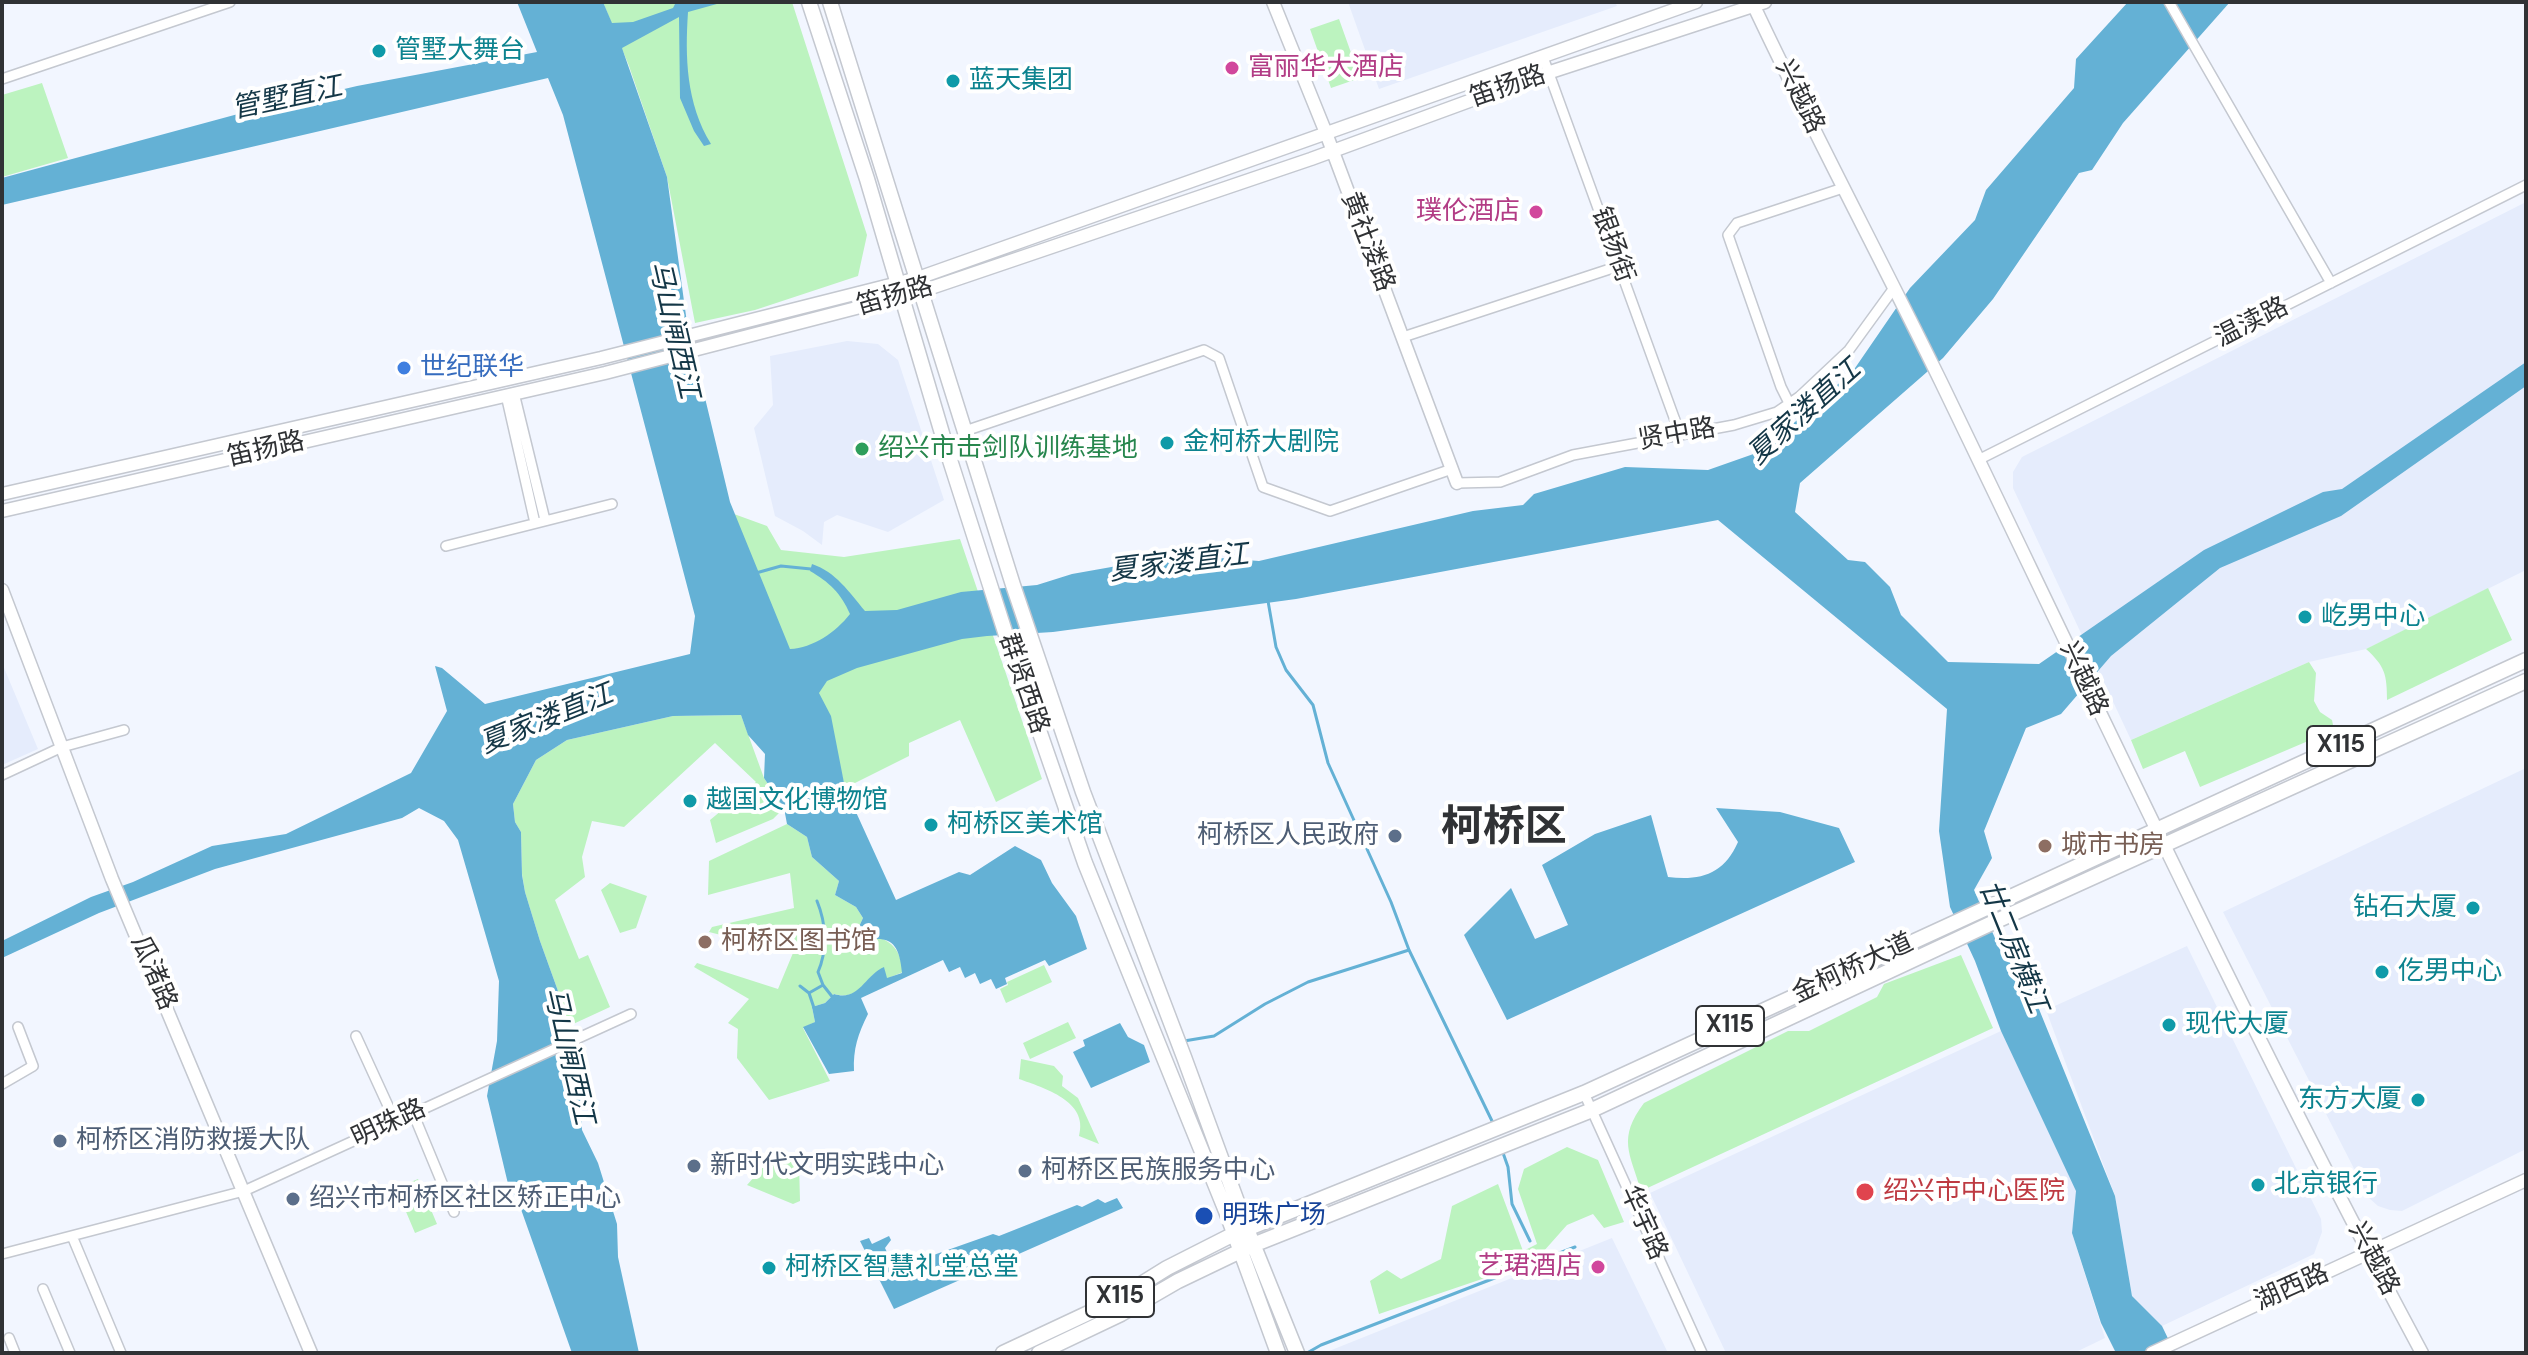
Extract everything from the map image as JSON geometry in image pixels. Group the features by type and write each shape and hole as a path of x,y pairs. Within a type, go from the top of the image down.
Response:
{"main road":[{"name":"群贤西路","path":"809,2 867,179 1006,635 1085,863 1247,1249 1296,1349"},
{"name":"群贤西路","path":"830,2 1029,635 1083,792 1184,1057 1240,1232"},
{"name":"金柯桥大道","path":"1039,1353 1247,1249 1592,1110 1958,939 1990,915 2156,832 2526,660"},
{"name":"金柯桥大道","path":"1003,1353 1114,1301 1167,1268 1240,1232 1584,1093 1950,924 1990,915 2163,846 2526,681"},
{"name":"群贤西路","path":"1247,1249 1278,1353"}],"street":[{"path":"2,79 230,2"},
{"name":"黄社溇路","path":"1273,2 1333,151 1457,483"},
{"name":"笛扬路","path":"920,284 1326,133 1696,2"},
{"path":"2169,2 2331,283"},
{"name":"笛扬路","path":"2,511 711,346 920,284 1333,151 1548,73 1757,3"},
{"name":"兴越路","path":"1757,3 1843,188 1940,381 2156,832 2422,1353"},
{"name":"银扬街","path":"1543,57 1680,434"},
{"name":"温渎路","path":"1978,460 2526,185"},
{"path":"1789,403 1728,235 1737,223 1843,188"},
{"path":"1403,337 1619,266"},
{"name":"笛扬路","path":"2,494 601,358 707,330 899,290"},
{"name":"贤中路","path":"1457,483 1500,482 1573,455 1734,425 1777,412 1849,350 1896,291"},
{"path":"965,431 1204,350 1219,358 1263,487 1330,511 1452,469"},
{"path":"510,394 540,521"},
{"path":"446,546 612,504"},
{"name":"瓜渚路","path":"2,590 112,879 311,1353"},
{"path":"2,775 62,747 124,730"},
{"name":"明珠路","path":"2,1254 244,1191 631,1014"},
{"path":"2,1084 33,1066 18,1027"},
{"path":"356,1036 395,1121"},
{"name":"华宇路","path":"1584,1093 1702,1353"},
{"path":"413,1113 454,1212"},
{"name":"湖西路","path":"2152,1353 2526,1180"},
{"path":"72,1236 121,1353"},
{"path":"43,1289 70,1353"},
{"path":"9,1338 15,1353"}],"shaded area":[{"path":"1348,2 1615,2 1617,6 1379,89"},
{"path":"2526,202 2526,570 2366,649 2309,662 2131,740 2013,488 2013,472 2022,457"},
{"path":"847,341 878,344 898,360 944,500 888,532 837,515 824,522 822,545 775,516 754,428 773,405 770,356"},
{"path":"2,663 38,749 2,765"},
{"path":"2526,768 2526,1149 2402,1211 2390,1210 2378,1206 2369,1198 2223,912"},
{"path":"2187,946 2321,1219 2322,1232 2314,1254 2162,1326 2132,1296 2115,1196 2046,1010"},
{"name":"绍兴市中心医院","path":"2001,1031 2077,1191 2072,1233 2105,1338 2074,1353 1726,1353 1650,1193"},
{"path":"1612,1238 1668,1353 1324,1353"}],"green space":[{"path":"603,2 792,2 867,235 858,276 755,310 695,323 667,177 629,66"},
{"path":"1339,19 1360,78 1331,88 1310,29"},
{"path":"42,83 68,158 2,177 2,95"},
{"path":"734,514 767,526 781,550 844,557 960,539 1042,779 996,802 960,720 909,743 909,756 845,788 837,754 771,608"},
{"path":"2488,588 2512,640 2387,700 2384,672 2366,649"},
{"path":"2309,662 2316,673 2314,701 2320,712 2332,720 2334,730 2200,787 2185,751 2143,769 2131,740"},
{"path":"741,715 764,778 784,808 773,819 716,843 710,820 756,782 715,743 624,827 592,821 582,857 585,877 555,900 579,959 588,955 610,1007 571,1025 562,1013 558,991 525,892 521,832 515,822 513,804 536,760 567,740 673,716"},
{"path":"787,824 807,837 812,857 839,881 835,895 856,907 863,918 856,933 889,942 898,953 903,972 886,979 884,968 857,991 834,994 825,1003 812,1007 815,1022 803,1028 830,1081 769,1100 737,1058 738,1029 728,1023 749,999 694,967 697,963 778,989 793,953 709,932 712,927 794,908 790,873 708,895 709,861"},
{"path":"610,883 647,896 636,928 620,933 601,890"},
{"path":"1961,955 1993,1028 1641,1191 1630,1156 1628,1137 1644,1103 1788,1031 1809,1031 1877,997 1884,984"},
{"path":"1044,965 1052,982 1006,1003 1000,989 1008,985 1007,982"},
{"path":"1068,1022 1076,1038 1030,1059 1023,1043"},
{"path":"1021,1059 1054,1066 1063,1076 1062,1086 1078,1098 1099,1144 1079,1136 1080,1124 1071,1105 1052,1092 1019,1079"},
{"path":"1567,1147 1598,1160 1624,1222 1604,1228 1593,1214 1567,1225 1535,1261 1379,1314 1370,1281 1387,1270 1401,1279 1441,1259 1452,1206 1498,1184 1523,1251 1537,1244 1518,1189 1524,1169"},
{"path":"772,1157 799,1163 800,1201 793,1204 747,1185"},
{"path":"418,1179 437,1224 415,1233 396,1188"}],"water":[{"path":"517,2 603,2 612,23 633,22 673,8 676,2 724,2 688,12 689,80 696,112 711,144 704,146 680,98 679,17 622,48 667,177 687,323 730,502 790,649 807,646 823,638 850,614 834,589 810,571 812,564 835,577 865,611 897,610 961,592 1037,585 1072,574 1179,555 1259,561 1473,511 1523,505 1534,494 1625,467 1708,470 1762,451 1853,371 1910,288 1975,220 1986,190 2074,88 2076,59 2128,2 2230,2 2123,123 2092,170 2079,173 1993,299 1943,358 1800,483 1795,512 1848,560 1865,562 1890,587 1901,615 1948,662 2039,664 2204,550 2323,492 2342,489 2526,362 2526,386 2341,516 2220,568 2111,656 2061,714 2026,728 1984,831 1992,858 1974,890 2001,952 2030,987 2115,1196 2132,1296 2162,1326 2175,1353 2116,1353 2101,1323 2072,1233 2076,1191 2001,1031 1975,961 1950,907 1939,831 1947,709 1718,520 1296,599 1053,632 962,639 857,668 827,681 819,693 831,716 845,788 896,900 959,872 970,875 1015,846 1041,860 1052,883 1076,916 1087,949 1049,966 1045,960 1005,978 1007,984 996,989 991,979 980,984 975,973 965,978 960,967 949,972 943,960 861,998 868,1014 857,1042 854,1071 829,1074 803,1027 815,1022 812,1007 825,1003 834,994 856,991 884,967 887,978 902,973 898,952 884,940 857,942 856,933 863,918 856,907 835,895 839,881 812,857 807,837 787,824 784,808 764,778 765,754 748,735 741,715 673,716 567,740 536,760 513,804 515,822 521,832 522,875 562,1013 571,1025 578,1058 582,1130 598,1163 617,1224 618,1257 639,1353 572,1353 517,1198 509,1188 487,1096 497,1041 499,981 458,840 444,821 419,808 402,818 215,869 99,913 2,958 2,941 91,897 133,882 212,846 286,834 411,773 447,711 435,666 442,668 485,704 690,654 695,616 563,115 548,78 2,205 2,178 238,114 357,86 537,52"},
{"path":"1716,808 1780,812 1839,828 1855,862 1507,1020 1464,935 1511,888 1535,939 1568,925 1542,865 1595,834 1651,815 1668,877 1691,878 1710,873 1726,862 1738,842"},
{"path":"1120,1023 1128,1037 1144,1045 1150,1062 1091,1088 1073,1052 1085,1046 1083,1040"},
{"path":"1117,1198 1123,1208 894,1309 860,1241 869,1238 872,1244 889,1236 891,1240 885,1248 894,1267 908,1273 915,1270 920,1272 931,1265 925,1258 993,1234 999,1236 1077,1205 1082,1207 1098,1199 1105,1203"}],"waterway":[{"path":"756,573 781,566 811,569"},
{"path":"1268,601 1276,647 1286,670 1313,705 1328,763 1391,902 1409,950 1493,1123"},
{"path":"800,986 809,993 823,985 818,972 825,936 817,901"},
{"path":"1184,1041 1214,1036 1308,982 1409,950"},
{"path":"823,985 834,999"},
{"path":"809,993 814,1008"},
{"path":"1502,1150 1508,1167 1512,1204 1530,1241"},
{"path":"1307,1353 1575,1247"}],"place":[{"name":"管墅大舞台","path":"379,51"},
{"name":"富丽华大酒店","path":"1232,68"},
{"name":"蓝天集团","path":"953,81"},
{"name":"璞伦酒店","path":"1536,212"},
{"name":"世纪联华","path":"404,368"},
{"name":"金柯桥大剧院","path":"1167,443"},
{"name":"绍兴市击剑队训练基地","path":"862,449"},
{"name":"屹男中心","path":"2305,617"},
{"name":"越国文化博物馆","path":"690,801"},
{"name":"柯桥区美术馆","path":"931,825"},
{"name":"柯桥区人民政府","path":"1395,836"},
{"name":"城市书房","path":"2045,846"},
{"name":"钻石大厦","path":"2473,908"},
{"name":"柯桥区图书馆","path":"705,942"},
{"name":"仡男中心","path":"2382,972"},
{"name":"现代大厦","path":"2169,1025"},
{"name":"东方大厦","path":"2418,1100"},
{"name":"柯桥区消防救援大队","path":"60,1141"},
{"name":"新时代文明实践中心","path":"694,1166"},
{"name":"柯桥区民族服务中心","path":"1025,1171"},
{"name":"北京银行","path":"2258,1185"},
{"name":"绍兴市中心医院","path":"1865,1192"},
{"name":"绍兴市柯桥区社区矫正中心","path":"293,1199"},
{"name":"明珠广场","path":"1204,1216"},
{"name":"艺珺酒店","path":"1598,1267"},
{"name":"柯桥区智慧礼堂总堂","path":"769,1268"}],"district":[{"name":"柯桥区","path":"1504,829"}],"water label":[{"name":"管墅直江","path":"287,99"},
{"name":"马山闸西江","path":"673,330"},
{"name":"夏家溇直江","path":"1805,413"},
{"name":"夏家溇直江","path":"1179,564"},
{"name":"夏家溇直江","path":"547,720"},
{"name":"廿二房横江","path":"2012,947"},
{"name":"马山闸西江","path":"568,1056"}]}
